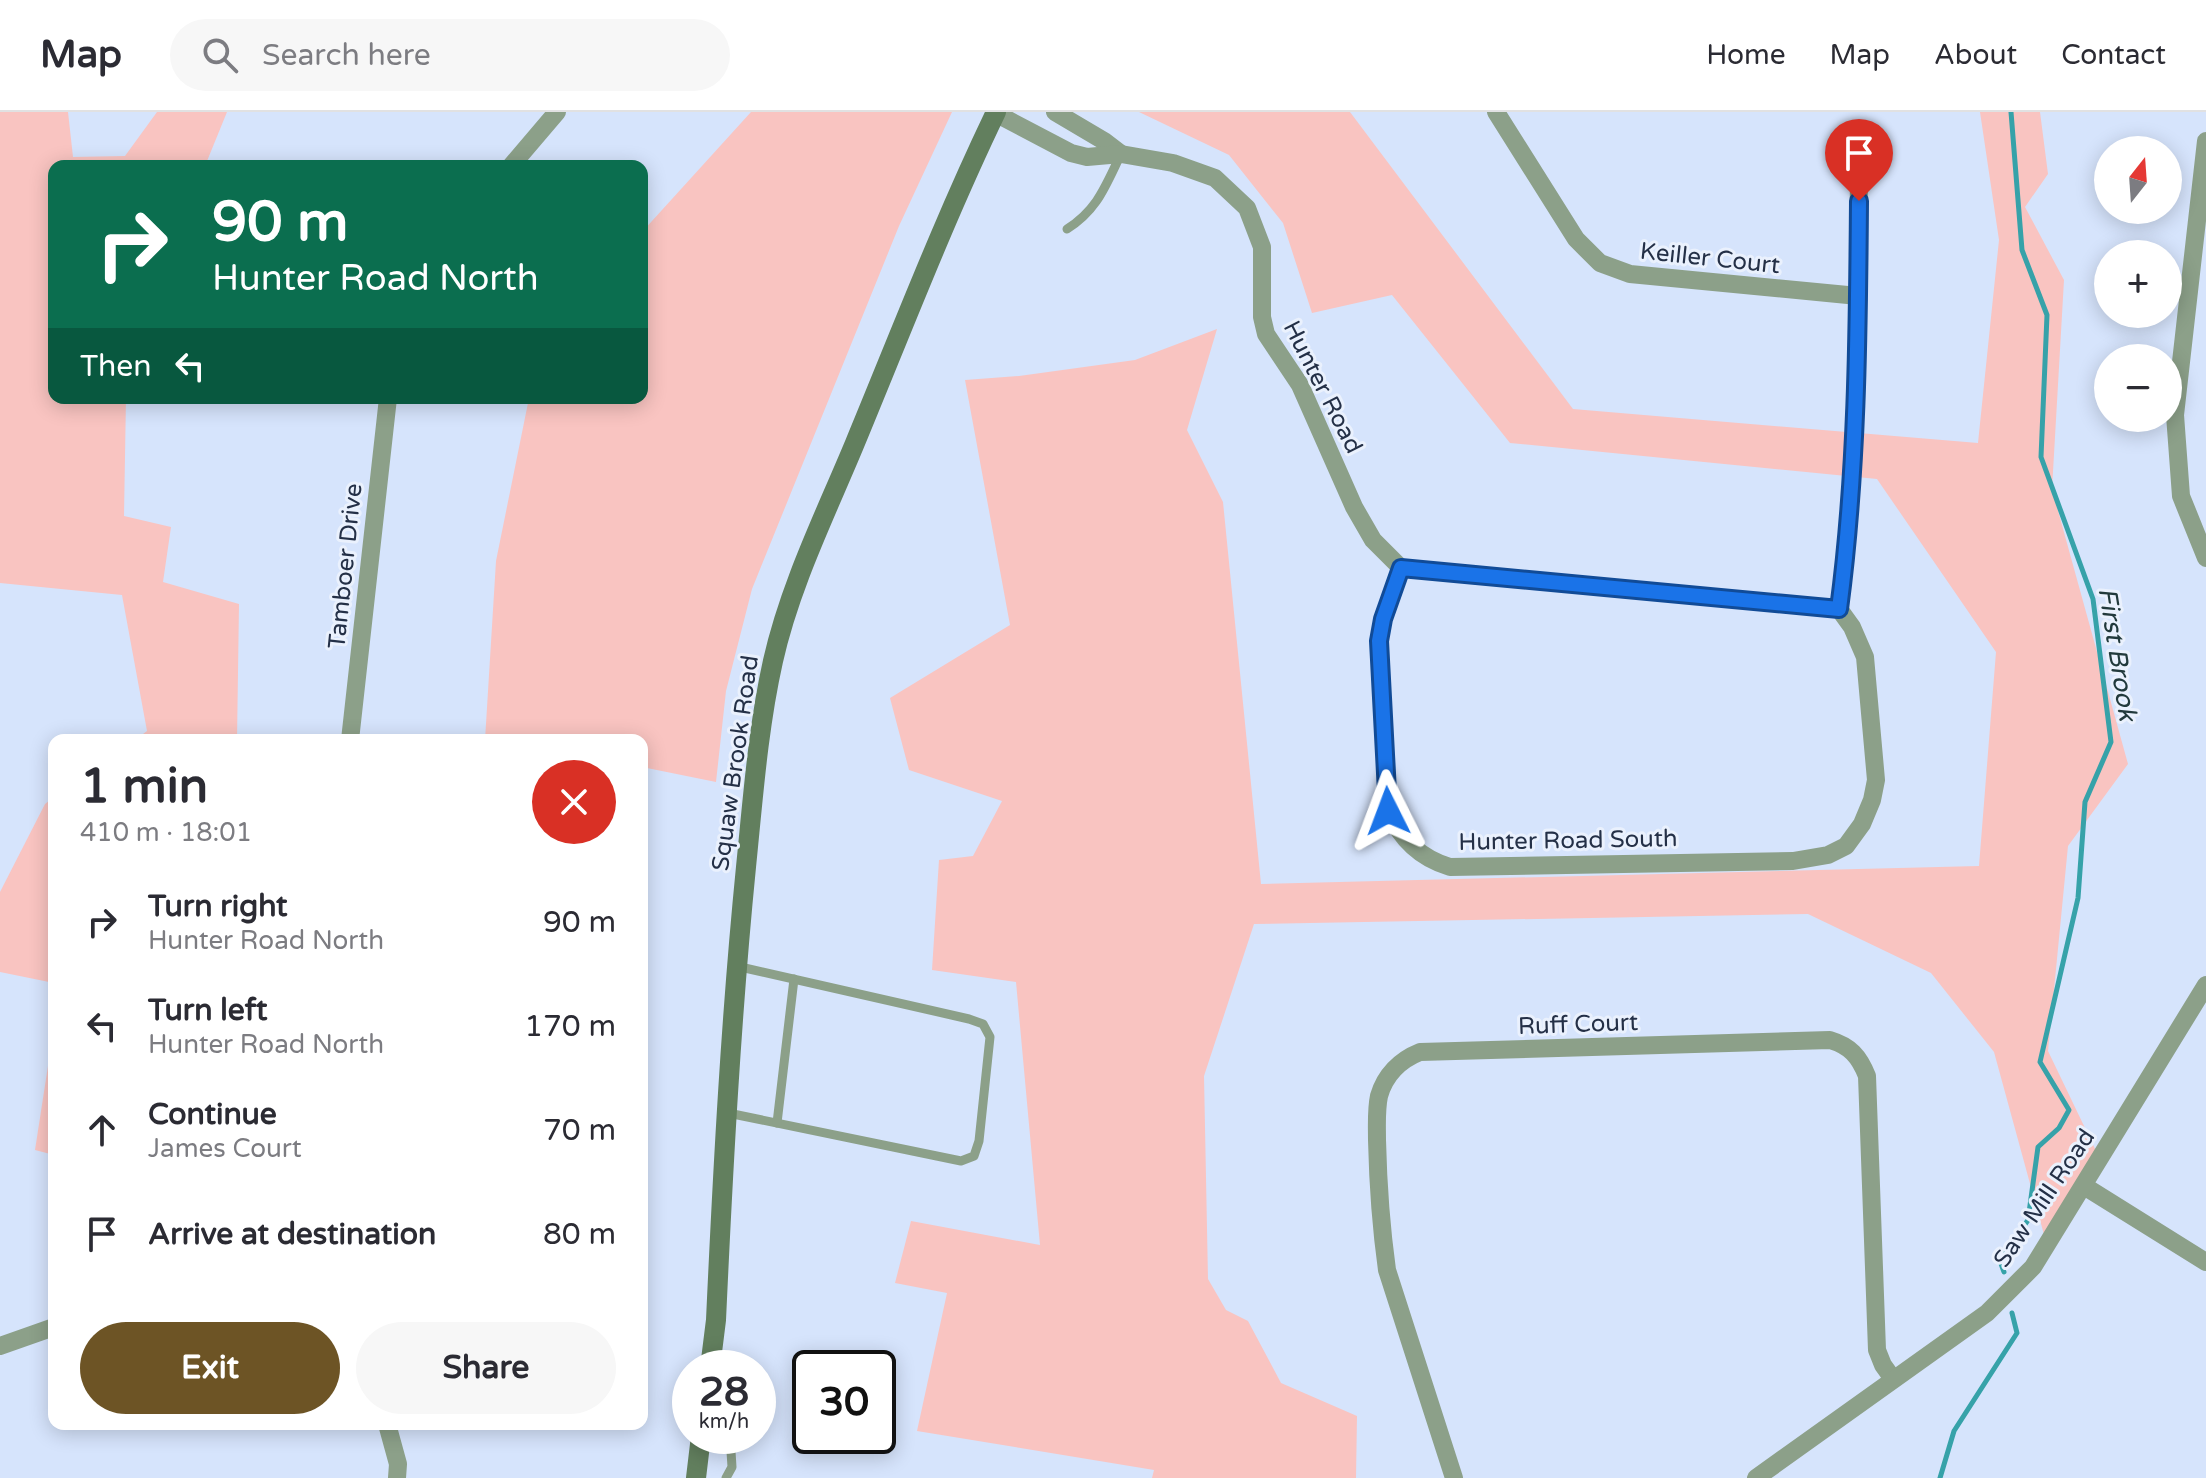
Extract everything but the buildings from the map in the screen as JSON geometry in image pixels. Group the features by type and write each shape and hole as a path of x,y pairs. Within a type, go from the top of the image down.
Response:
{"street":[{"path":"516,160 557,112"},
{"name":"Hunter Road","path":"1055,112 1121,154"},
{"name":"Keiller Court","path":"1496,112 1576,239 1600,263 1630,274 1858,296"},
{"name":"Hunter Road","path":"996,113 1071,153 1087,157 1121,154 1173,163 1215,178 1247,208 1262,247 1262,317 1266,334 1300,385 1354,507 1373,540 1401,568"},
{"name":"Squaw Brook Road","path":"712,1350 736,966 759,742 778,643 819,529 910,304 996,113"},
{"path":"2206,141 2175,415 2181,496 2206,558"},
{"path":"1401,568 1839,609 1848,540 1855,416 1859,169"},
{"name":"Tamboer Drive","path":"351,734 387,404"},
{"name":"Hunter Road South","path":"1401,568 1383,619 1379,641 1388,811 1398,832 1428,860 1450,867 1793,861 1828,855 1846,846 1862,824 1876,780 1865,657 1852,627 1839,609"},
{"name":"Saw Mill Road","path":"1756,1478 1987,1313 2033,1267 2206,985"},
{"name":"Ruff Court","path":"1454,1478 1387,1270 1382,1236 1377,1166 1379,1095 1395,1067 1407,1057 1420,1052 1830,1040 1851,1049 1867,1076 1877,1350 1893,1379"},
{"path":"2084,1186 2206,1262"},
{"path":"0,1346 48,1329"},
{"path":"389,1430 398,1464 397,1478"},
{"path":"696,1478 699,1454"}],"lane":[{"path":"1067,229 1085,218 1097,203 1121,154"},
{"path":"726,1112 961,1161 974,1156 979,1141 990,1037 983,1024 969,1019 736,966"},
{"path":"777,1123 794,979"},
{"path":"726,1478 732,1467 731,1454"}],"shaded area":[{"path":"0,112 68,112 73,157 125,156 157,112 227,112 207,160 48,160 48,404 126,404 124,516 171,527 163,582 239,604 237,734 143,734 147,731 122,595 0,583"},
{"path":"751,112 952,112 899,226 752,589 726,691 716,782 648,768 648,734 485,734 496,561 528,404 648,404 648,225"},
{"path":"1139,112 1350,112 1573,409 1978,443 1999,240 1980,112 2040,112 2048,174 2025,207 2064,280 2052,489 2128,764 2068,846 2048,1051 2097,1153 2046,1242 1994,1052 1931,973 1808,914 1254,924 1204,1076 1208,1279 1226,1310 1248,1321 1281,1383 1357,1416 1356,1478 1152,1478 1154,1470 917,1431 947,1293 895,1283 911,1221 1040,1245 1016,982 932,970 939,860 973,856 1002,801 909,770 890,698 1010,625 965,380 1135,360 1217,329 1187,430 1223,502 1261,884 1979,866 1996,652 1877,479 1510,443 1392,295 1312,313 1283,223 1229,155"},
{"path":"48,802 48,982 0,972 0,892"},
{"path":"48,1066 48,1153 35,1150"}],"waterway":[{"name":"First Brook","path":"2004,1272 2000,1261 2028,1220 2038,1147 2059,1128 2069,1110 2040,1062 2078,898 2085,802 2111,742 2093,599 2041,457 2047,315 2022,250 2011,112"},
{"name":"First Brook","path":"1940,1478 1954,1431 2017,1333 2012,1313"}],"route":[{"path":"1388,811 1379,641 1383,619 1401,568 1839,609 1848,540 1855,416 1859,201"}]}
